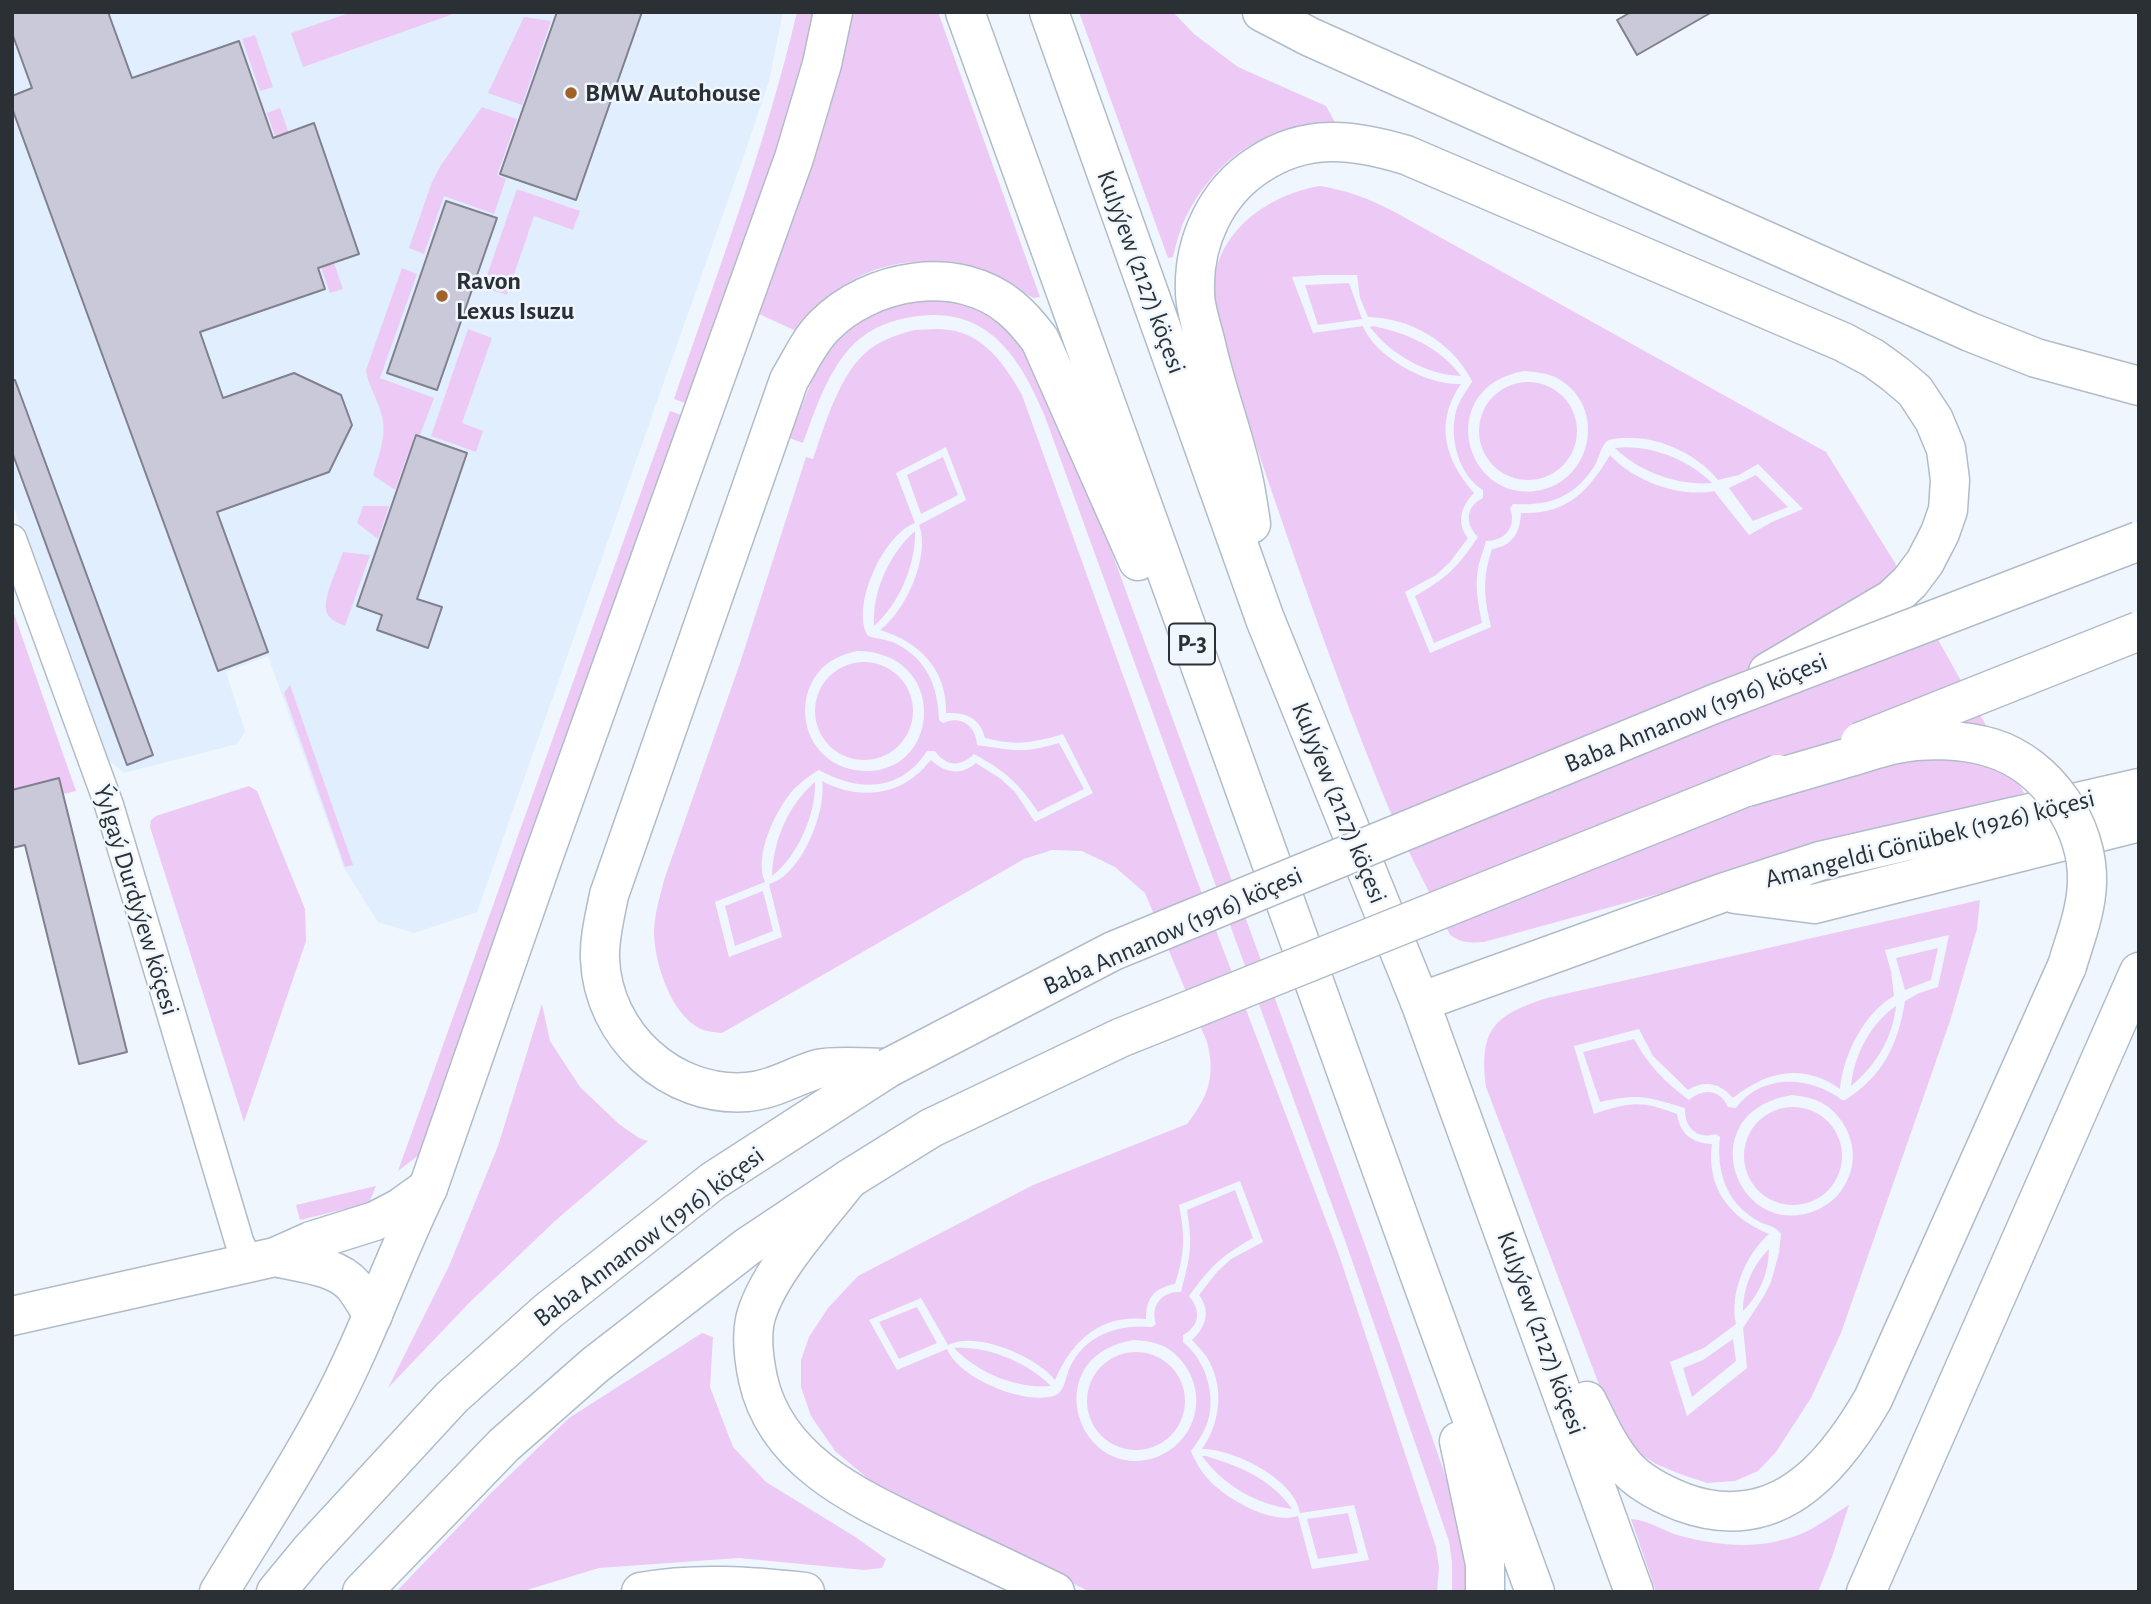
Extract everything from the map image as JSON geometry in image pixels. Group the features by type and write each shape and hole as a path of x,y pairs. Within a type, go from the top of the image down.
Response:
{"main road":[{"path":"219,1592 330,1407 428,1188 543,858 794,158 821,64 832,12"},
{"name":"P-3","path":"965,12 1419,1276"},
{"name":"Kulyýew (2127) köçesi","path":"1049,12 1265,619 1420,1002 1634,1592"},
{"path":"1262,12 1310,37 1969,332 2036,358 2139,386"},
{"path":"1265,619 1244,482 1213,374 1195,294 1196,261 1204,232 1230,189 1246,173 1272,156 1297,145 1346,141 1377,146 1406,155 1843,342 1895,373 1914,391 1934,420 1946,449 1950,480 1948,510 1925,562 1910,582 1892,599 1713,704"},
{"path":"888,1068 820,1069 777,1086 748,1092 722,1092 699,1088 677,1078 648,1059 632,1042 617,1018 605,990 600,959 609,895 789,380 821,328 837,313 864,298 887,288 910,283 937,281 962,284 983,291 1009,306 1040,340 1137,558 1200,665"},
{"name":"Baba Annanow (1916) köçesi","path":"276,1592 309,1552 452,1397 548,1311 713,1181 888,1068 1113,951 1713,704 2139,541"},
{"path":"362,1592 504,1445 595,1365 747,1247 931,1128 1120,1038 2139,631"},
{"path":"1507,1240 1606,1439 1625,1467 1642,1481 1673,1498 1698,1507 1728,1511 1769,1506 1802,1486 1825,1466 1842,1447 1873,1399 2067,966 2085,909 2087,881 2084,853 2076,827 2062,803 2042,778 2015,758 1992,748 1964,742 1897,744 1747,787"},
{"name":"Amangeldi Gönübek (1926) köçesi","path":"1420,1002 1722,893 1820,861 2139,788"},
{"name":"Amangeldi Gönübek (1926) köçesi","path":"1722,893 1814,904 2139,822"},
{"path":"1866,1592 2139,972"},
{"path":"849,1180 779,1269 764,1296 755,1321 753,1346 756,1368 762,1396 772,1418 790,1444 810,1463 868,1503 1055,1592"},
{"path":"12,1316 262,1261 311,1241 375,1222 428,1188"},
{"path":"262,1261 326,1269 338,1274 353,1285 373,1315"},
{"path":"1419,1276 1480,1535 1485,1564 1485,1592"},
{"path":"1419,1276 1535,1592"},
{"path":"641,1592 710,1586 805,1592"}],"street":[{"name":"Ýylgaý Durdyýew köçesi","path":"12,539 109,805 239,1241 262,1261"}],"shaded area":[{"path":"12,12 783,12 769,81 745,152 477,912 414,933 378,922 344,868 268,656 226,672 245,731 237,744 124,773 105,757 12,502"},
{"path":"352,12 459,12 303,67 291,33"},
{"path":"797,12 816,12 800,81 691,405 674,399 756,159"},
{"path":"850,12 938,12 1040,297 1034,298 998,276 973,267 934,261 913,262 874,270 856,278 817,309 798,332 757,313"},
{"path":"1079,12 1173,12 1194,34 1238,67 1326,106 1336,124 1259,141 1234,156 1213,176 1196,199 1184,222 1173,257 1168,258"},
{"path":"524,17 551,21 522,105 488,93"},
{"path":"255,35 273,87 260,91 242,39"},
{"path":"482,107 517,119 497,175 506,179 494,214 444,196 424,254 409,248 432,182"},
{"path":"280,108 343,289 330,293 267,113"},
{"path":"1320,186 1330,188 1393,211 1826,452 1895,563 2024,793 1484,942 1466,942 1450,935 1388,806 1348,705 1236,392 1217,323 1214,282 1226,245 1251,217 1284,197","holes":["1357,275 1360,298 1368,317 1399,322 1428,334 1453,354 1472,382 1456,411 1454,437 1458,458 1468,476 1483,490 1483,498 1473,506 1469,516 1471,527 1478,537 1451,571 1415,596 1434,643 1482,623 1477,586 1479,564 1486,541 1499,539 1508,532 1512,521 1510,508 1513,504 1550,501 1570,492 1587,476 1609,440 1641,438 1666,444 1689,455 1718,480 1739,475 1758,464 1803,509 1749,535 1714,491 1700,493 1672,490 1631,473 1610,455 1593,480 1574,499 1551,510 1521,513 1514,537 1505,545 1492,549 1485,588 1491,627 1430,653 1405,592 1436,575 1468,538 1461,521 1463,509 1474,493 1456,468 1446,441 1448,413 1461,384 1433,380 1404,367 1379,348 1363,326 1313,333 1292,277","1524,371 1555,377 1572,389 1583,405 1588,423 1587,442 1581,459 1570,474 1555,485 1535,491 1510,489 1490,478 1476,461 1469,440 1469,418 1478,398 1496,381"]},
{"path":"517,189 580,211 573,230 534,216 507,295 483,287"},
{"path":"402,268 417,274 380,378 434,398 420,435 415,434 395,490 373,475 384,428 366,370"},
{"path":"1349,283 1362,319 1318,325 1305,285"},
{"path":"938,299 975,305 1019,337 1059,408 1363,1239 1458,1512 1466,1536 1469,1592 1452,1592 1449,1541 1347,1246 1044,414 1022,370 994,336 976,325 956,317 933,315 898,320 868,333 850,348 828,381 803,443 789,438 815,373 842,331 890,304"},
{"path":"1370,327 1410,337 1433,349 1461,376 1435,372 1410,361 1378,337"},
{"path":"468,329 492,338 462,423 483,431 476,452 431,436"},
{"path":"945,329 973,338 993,353 1022,395 1195,875 1338,1252 1436,1547 1439,1568 1437,1592 1090,1592 878,1487 835,1451 811,1416 801,1387 801,1360 809,1337 828,1308 858,1276 1033,1185 1187,1124 1205,1095 1210,1076 1207,1042 1145,893 1115,867 1082,851 1052,850 1024,859 722,1033 703,1030 690,1022 673,1001 661,974 654,934 664,880 740,663 806,457 813,459 828,415 842,385 859,359 880,342 915,330","holes":["946,447 966,500 919,525 922,538 919,567 898,610 880,630 919,650 936,671 942,684 946,713 966,715 976,721 985,738 1024,742 1063,734 1093,793 1035,822 1015,792 976,763 965,770 953,771 942,768 931,760 919,773 904,783 869,793 845,790 822,781 820,809 809,841 791,869 781,879 769,884 782,937 729,957 715,902 765,882 762,859 774,820 794,789 819,770 849,782 878,784 905,774 927,751 935,751 944,760 954,763 964,761 974,754 985,760 1017,785 1038,812 1084,789 1059,743 1018,750 977,745 974,732 966,724 956,720 943,723 939,720 933,685 923,665 895,643 868,636 863,607 873,572 892,541 915,523 896,473","856,651 886,656 907,670 920,689 924,711 921,733 910,752 892,766 867,771 844,767 823,754 809,733 805,708 811,684 818,673 837,658","1240,1181 1263,1242 1231,1259 1199,1295 1206,1313 1201,1330 1192,1340 1212,1367 1218,1391 1217,1415 1202,1449 1230,1454 1261,1468 1287,1489 1296,1500 1300,1513 1354,1505 1369,1560 1312,1569 1298,1516 1274,1517 1236,1501 1207,1478 1192,1454 1191,1451 1208,1422 1210,1396 1202,1366 1183,1342 1183,1335 1193,1327 1197,1317 1196,1307 1189,1296 1217,1262 1253,1238 1235,1190 1187,1210 1190,1252 1181,1292 1168,1294 1159,1300 1155,1311 1156,1324 1152,1327 1128,1327 1094,1339 1077,1356 1056,1395 1028,1397 995,1387 965,1370 947,1349 897,1370 869,1320 921,1298 948,1345 960,1341 974,1341 1005,1348 1035,1363 1055,1380 1070,1353 1090,1333 1115,1321 1146,1319 1153,1295 1162,1288 1175,1284 1183,1245 1179,1205","1134,1340 1150,1342 1162,1345 1174,1353 1187,1369 1195,1389 1196,1410 1187,1432 1169,1451 1157,1457 1129,1461 1106,1453 1089,1437 1079,1415 1077,1391 1085,1369 1103,1351"]},
{"path":"1528,382 1547,386 1562,397 1573,412 1577,431 1573,450 1562,465 1547,476 1528,480 1509,476 1494,465 1483,450 1479,431 1483,412 1494,397 1509,386"},
{"path":"670,411 687,417 424,1151 398,1171"},
{"path":"1615,448 1641,448 1667,455 1692,467 1712,483 1686,482 1660,476 1636,464"},
{"path":"943,457 958,495 921,514 907,475"},
{"path":"1756,475 1788,507 1753,521 1729,488"},
{"path":"363,506 389,506 378,539 357,523"},
{"path":"915,531 913,557 904,583 891,607 874,626 876,600 884,574 897,551"},
{"path":"343,552 370,555 345,626 330,618 326,607 328,592"},
{"path":"12,608 76,791 12,807"},
{"path":"864,662 883,666 898,677 909,692 913,711 909,730 898,745 883,756 864,760 845,756 830,745 819,730 815,711 819,692 830,677 845,666"},
{"path":"290,685 353,865 345,867 284,693"},
{"path":"815,782 815,794 804,834 790,857 772,876 775,850 784,824 797,801"},
{"path":"249,786 257,791 305,909 306,941 244,1122 150,827 151,820 156,816"},
{"path":"763,891 773,931 735,946 725,906"},
{"path":"1980,900 1977,929 1950,1021 1841,1333 1811,1398 1776,1452 1758,1471 1735,1481 1707,1483 1656,1464 1639,1453 1623,1437 1609,1411 1486,1087 1485,1051 1494,1027 1514,1011 1547,998","holes":["1949,935 1938,987 1905,1001 1898,1032 1887,1058 1869,1081 1845,1100 1816,1086 1787,1082 1759,1089 1736,1108 1728,1107 1725,1101 1711,1092 1689,1100 1658,1073 1634,1039 1583,1052 1600,1102 1634,1097 1672,1104 1685,1108 1687,1121 1693,1130 1703,1135 1716,1134 1720,1137 1722,1174 1731,1195 1747,1214 1781,1234 1771,1282 1743,1328 1747,1368 1687,1416 1670,1362 1704,1348 1736,1324 1735,1300 1741,1275 1753,1252 1769,1234 1732,1210 1717,1188 1711,1160 1712,1144 1699,1142 1688,1136 1681,1127 1677,1114 1654,1106 1635,1104 1594,1114 1574,1046 1639,1029 1653,1056 1688,1090 1707,1084 1718,1086 1733,1098 1772,1076 1799,1073 1826,1081 1840,1089 1845,1063 1857,1036 1873,1013 1894,996 1885,950","1792,1095 1815,1100 1831,1109 1849,1135 1853,1156 1847,1182 1832,1200 1817,1210 1789,1216 1765,1209 1747,1193 1736,1172 1733,1148 1741,1125 1760,1106"]},
{"path":"1938,948 1931,980 1905,990 1896,958"},
{"path":"542,1004 550,1041 580,1087 619,1124 648,1141 555,1221 470,1302 388,1388 449,1266 498,1146"},
{"path":"1896,1006 1891,1029 1882,1050 1851,1086 1865,1041 1879,1021"},
{"path":"1793,1107 1812,1111 1827,1122 1838,1137 1842,1156 1838,1175 1827,1190 1812,1201 1793,1205 1774,1201 1759,1190 1748,1175 1744,1156 1748,1137 1759,1122 1774,1111"},
{"path":"376,1186 369,1203 300,1220 296,1205"},
{"path":"1769,1249 1762,1282 1743,1311 1750,1277"},
{"path":"917,1307 937,1343 899,1359 879,1322"},
{"path":"702,1333 713,1337 710,1387 733,1447 766,1482 886,1559 882,1568 864,1570 739,1558 599,1568 520,1592 396,1592 491,1493 569,1418"},
{"path":"1733,1339 1736,1361 1692,1397 1683,1368 1703,1360"},
{"path":"954,1348 980,1350 1006,1357 1041,1377 1051,1386 1024,1385 998,1378 974,1365"},
{"path":"1136,1352 1155,1356 1170,1367 1181,1382 1185,1401 1181,1420 1170,1435 1155,1446 1136,1450 1117,1446 1102,1435 1091,1420 1087,1401 1091,1382 1102,1367 1117,1356"},
{"path":"1202,1456 1254,1475 1275,1489 1292,1509 1266,1503 1242,1492 1210,1466"},
{"path":"1849,1505 1818,1592 1656,1592 1631,1519 1697,1540 1742,1545 1773,1542 1803,1533"},
{"path":"1348,1513 1358,1553 1318,1559 1307,1519"}],"building":[{"path":"12,12 108,12 132,78 239,41 273,138 314,123 359,254 318,268 325,289 200,332 223,398 294,373 341,395 352,425 329,472 217,512 268,652 218,671 12,108 12,96 32,88 12,33"},
{"name":"BMW Autohouse","path":"557,12 642,12 576,200 500,174"},
{"path":"1631,12 1712,12 1637,55 1617,20"},
{"name":"Ravon Lexus Isuzu","path":"446,201 497,218 437,390 387,373"},
{"path":"15,380 153,755 127,765 12,452 12,381"},
{"path":"416,435 467,453 417,599 442,607 428,648 377,630 382,615 357,606"},
{"path":"59,778 127,1052 79,1064 25,845 12,848 12,790"}],"place":[{"name":"BMW Autohouse","path":"571,93"},
{"name":"Ravon Lexus Isuzu","path":"442,296"}]}
